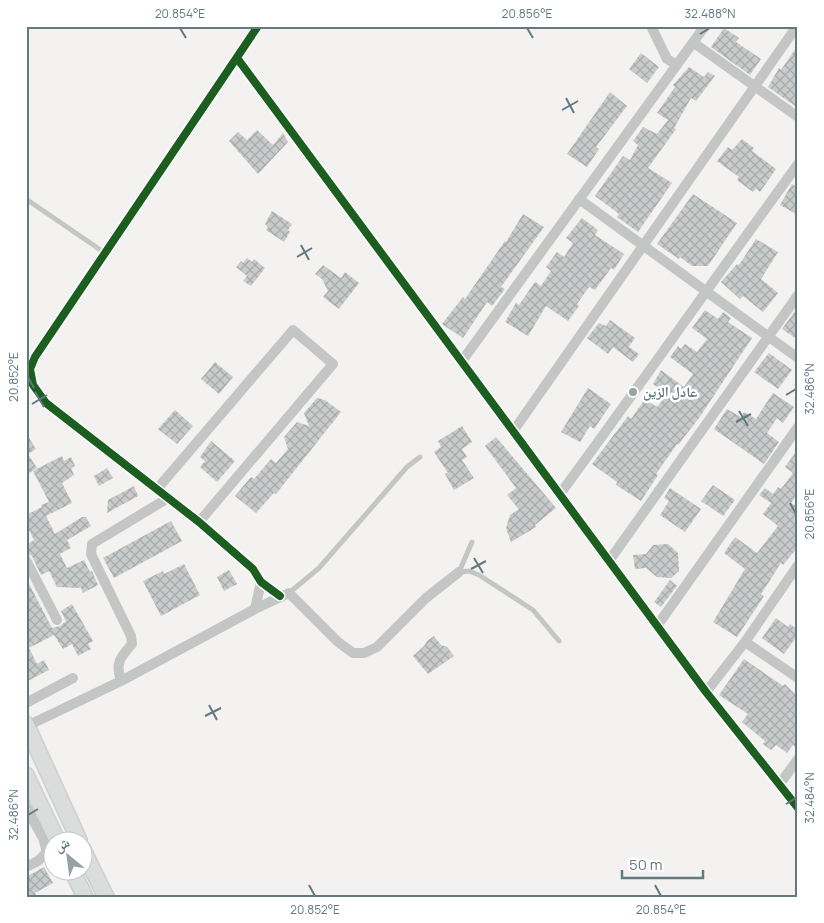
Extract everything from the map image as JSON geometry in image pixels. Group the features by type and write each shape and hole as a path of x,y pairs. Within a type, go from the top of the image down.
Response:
{"main road":[{"path":"27,725 74,830"},
{"path":"26,775 52,830"},
{"path":"92,868 106,897"},
{"path":"76,880 84,897"}],"street":[{"path":"258,26 35,357 30,369 33,384 46,402 199,522 253,569 261,582 285,595 353,653 364,653 377,647 426,598 459,572"},
{"path":"651,26 667,59 676,65"},
{"path":"462,361 705,26"},
{"path":"514,430 797,26"},
{"path":"694,42 798,117"},
{"path":"237,58 706,692 798,808"},
{"path":"560,494 798,164"},
{"path":"579,199 798,358"},
{"path":"609,561 798,295"},
{"path":"157,489 293,330 333,364 199,522"},
{"path":"657,626 798,427"},
{"path":"121,681 117,670 119,660 132,644 132,636 91,554 92,544 168,498"},
{"path":"26,560 57,620"},
{"path":"706,692 794,580 798,566"},
{"path":"255,609 261,582"},
{"path":"27,725 121,681 255,609 285,595"},
{"path":"744,642 798,678"},
{"path":"26,703 73,678"},
{"path":"779,785 798,759"},
{"path":"26,807 44,838 47,852 38,861 26,867"}],"lane":[{"path":"26,199 105,253"},
{"path":"285,595 319,568 407,467 420,456"},
{"path":"472,542 459,572 470,571 479,575 533,610 559,641"}],"building":[{"path":"724,28 739,38 736,42 761,59 750,75 711,47"},
{"path":"798,45 798,108 768,87 779,68 781,70"},
{"path":"641,53 659,67 647,83 629,69"},
{"path":"689,67 704,77 708,72 715,76 696,101 691,98 674,128 676,129 648,168 672,183 638,232 617,217 619,214 595,196 623,156 630,160 638,145 633,141 643,127 657,134 668,120 657,113 675,87 673,85"},
{"path":"610,92 627,106 596,147 599,149 587,167 567,154"},
{"path":"257,130 273,145 283,133 288,142 258,174 229,141 238,132 247,140"},
{"path":"742,139 754,148 752,151 776,169 760,192 756,189 753,192 737,180 739,177 717,161 728,147 732,150"},
{"path":"792,184 798,188 798,215 780,205"},
{"path":"693,194 737,223 708,266 692,266 657,244"},
{"path":"272,211 292,224 284,242 266,230 268,227 265,224"},
{"path":"523,214 544,227 501,287 505,289 492,306 487,302 463,338 442,324 463,297 465,299 506,242"},
{"path":"582,218 598,230 595,235 624,254 614,270 611,268 595,290 589,287 568,321 546,306 528,336 505,322 516,303 519,305 535,282 541,286 551,271 546,267 557,252 564,257 573,243 566,238"},
{"path":"756,239 778,252 761,279 778,293 763,312 743,296 740,299 721,282 737,264 739,265"},
{"path":"247,258 252,262 254,259 265,268 251,286 243,281 247,276 236,267"},
{"path":"323,265 341,278 345,272 359,283 339,309 323,297 328,291 322,279 315,274"},
{"path":"798,307 798,340 782,329"},
{"path":"705,310 718,319 723,312 731,318 728,322 752,338 699,418 677,444 656,474 658,475 641,501 616,485 617,482 592,464 628,416 631,419 645,399 657,407 667,394 653,384 661,370 684,387 693,374 670,357 678,346 681,349 685,344 697,352 707,339 692,328"},
{"path":"610,320 635,338 629,347 639,354 633,362 613,347 608,354 587,338 599,323 606,326"},
{"path":"769,353 792,370 778,389 754,372"},
{"path":"215,362 233,377 219,394 201,379"},
{"path":"588,388 611,404 594,429 590,426 580,442 561,432"},
{"path":"773,393 794,407 783,423 777,418 767,433 779,442 764,464 714,429 727,409 741,417 744,412 756,419"},
{"path":"317,398 325,400 341,412 276,494 274,493 256,513 235,496 251,477 254,479 271,459 276,463 288,449 284,437 297,422 309,426 304,413"},
{"path":"175,410 193,426 177,444 158,429"},
{"path":"462,426 472,442 462,449 467,457 462,460 474,478 454,490 445,474 448,473 434,452 441,447 438,441"},
{"path":"26,433 36,449 28,454 37,468 26,475"},
{"path":"496,437 556,508 535,525 536,527 511,542 506,528 510,515 519,509 507,495 516,488 485,446"},
{"path":"211,441 235,461 217,482 200,467 205,461 200,457"},
{"path":"798,449 798,494 791,503 798,507 798,547 783,565 781,563 761,594 764,596 737,637 713,622 745,569 724,553 735,537 757,553 778,526 763,514 771,503 759,495 765,488 773,494 778,487 781,489 793,473 785,467"},
{"path":"62,456 64,461 71,457 75,466 71,468 74,475 62,483 72,503 46,516 55,534 82,517 86,517 91,526 67,540 71,548 60,554 67,568 84,560 90,572 92,571 98,585 83,593 81,588 57,587 49,571 41,575 32,556 26,553 26,545 34,540 26,524 26,515 49,502 33,471"},
{"path":"107,468 113,478 99,486 94,476"},
{"path":"713,485 735,500 723,516 701,501"},
{"path":"134,486 138,496 107,513 108,500"},
{"path":"670,488 701,509 685,532 660,515 669,501 664,498"},
{"path":"171,521 182,541 114,578 103,558"},
{"path":"668,544 678,553 679,571 671,578 657,577 646,568 635,569 633,555 646,554 653,545"},
{"path":"184,564 200,595 161,616 143,581 163,571 164,574"},
{"path":"229,570 237,584 224,591 217,577"},
{"path":"26,578 52,628 60,626 66,621 61,611 72,604 93,641 88,644 91,649 78,656 72,644 63,649 54,635 29,648 37,664 44,660 49,670 26,682"},
{"path":"670,580 677,586 661,607 654,602"},
{"path":"776,618 788,627 790,624 798,630 798,635 784,654 762,638"},
{"path":"434,636 454,656 428,674 413,656"},
{"path":"744,659 783,686 785,684 798,697 798,749 793,745 787,753 776,745 771,750 763,744 765,741 742,722 748,714 719,695"},
{"path":"42,868 42,880 51,880 53,883 35,893 37,897 26,897 26,877"}],"cycle path":[{"path":"258,26 35,357 30,369 33,385 46,403 199,522 253,569 261,582 280,596"},
{"path":"237,58 706,692 798,808"}],"place":[{"name":"عادل الزين","path":"633,392"}]}
